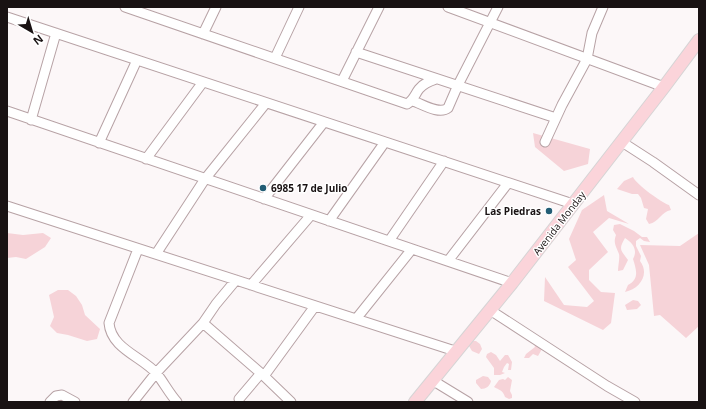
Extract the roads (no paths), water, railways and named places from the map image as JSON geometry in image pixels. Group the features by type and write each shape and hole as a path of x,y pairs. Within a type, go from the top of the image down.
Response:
{"main road":[{"name":"Avenida Monday","path":"415,402 455,351 512,283 699,40"}],"street":[{"path":"125,7 139,9 203,34 407,104 413,101 420,88 436,79"},
{"path":"203,34 216,7"},
{"path":"275,58 300,7"},
{"path":"342,81 378,7"},
{"path":"448,7 664,87"},
{"path":"413,101 439,111 444,111 448,108 458,85 498,7"},
{"path":"545,142 587,59 592,33 601,8"},
{"path":"7,17 573,204"},
{"path":"31,120 56,33"},
{"path":"356,52 556,118"},
{"path":"99,142 137,60"},
{"path":"146,159 203,82"},
{"path":"156,254 205,179 266,103"},
{"path":"7,111 512,283"},
{"path":"264,199 324,122"},
{"path":"329,221 385,142"},
{"path":"622,142 699,195"},
{"path":"389,241 444,161"},
{"path":"448,261 508,182"},
{"path":"7,206 455,351"},
{"path":"251,285 311,215"},
{"path":"138,249 109,323 110,331 117,342 156,373 177,402"},
{"path":"356,319 412,249"},
{"path":"133,402 156,373 203,323 216,304 236,280"},
{"path":"239,400 262,375 315,306"},
{"path":"490,310 607,386 635,402"},
{"path":"203,323 291,402"},
{"path":"432,380 468,402"},
{"path":"50,402 56,396 62,395 75,402"}],"place":[{"name":"6985 17 de Julio","path":"263,188"},
{"name":"Las Piedras","path":"549,211"}]}
